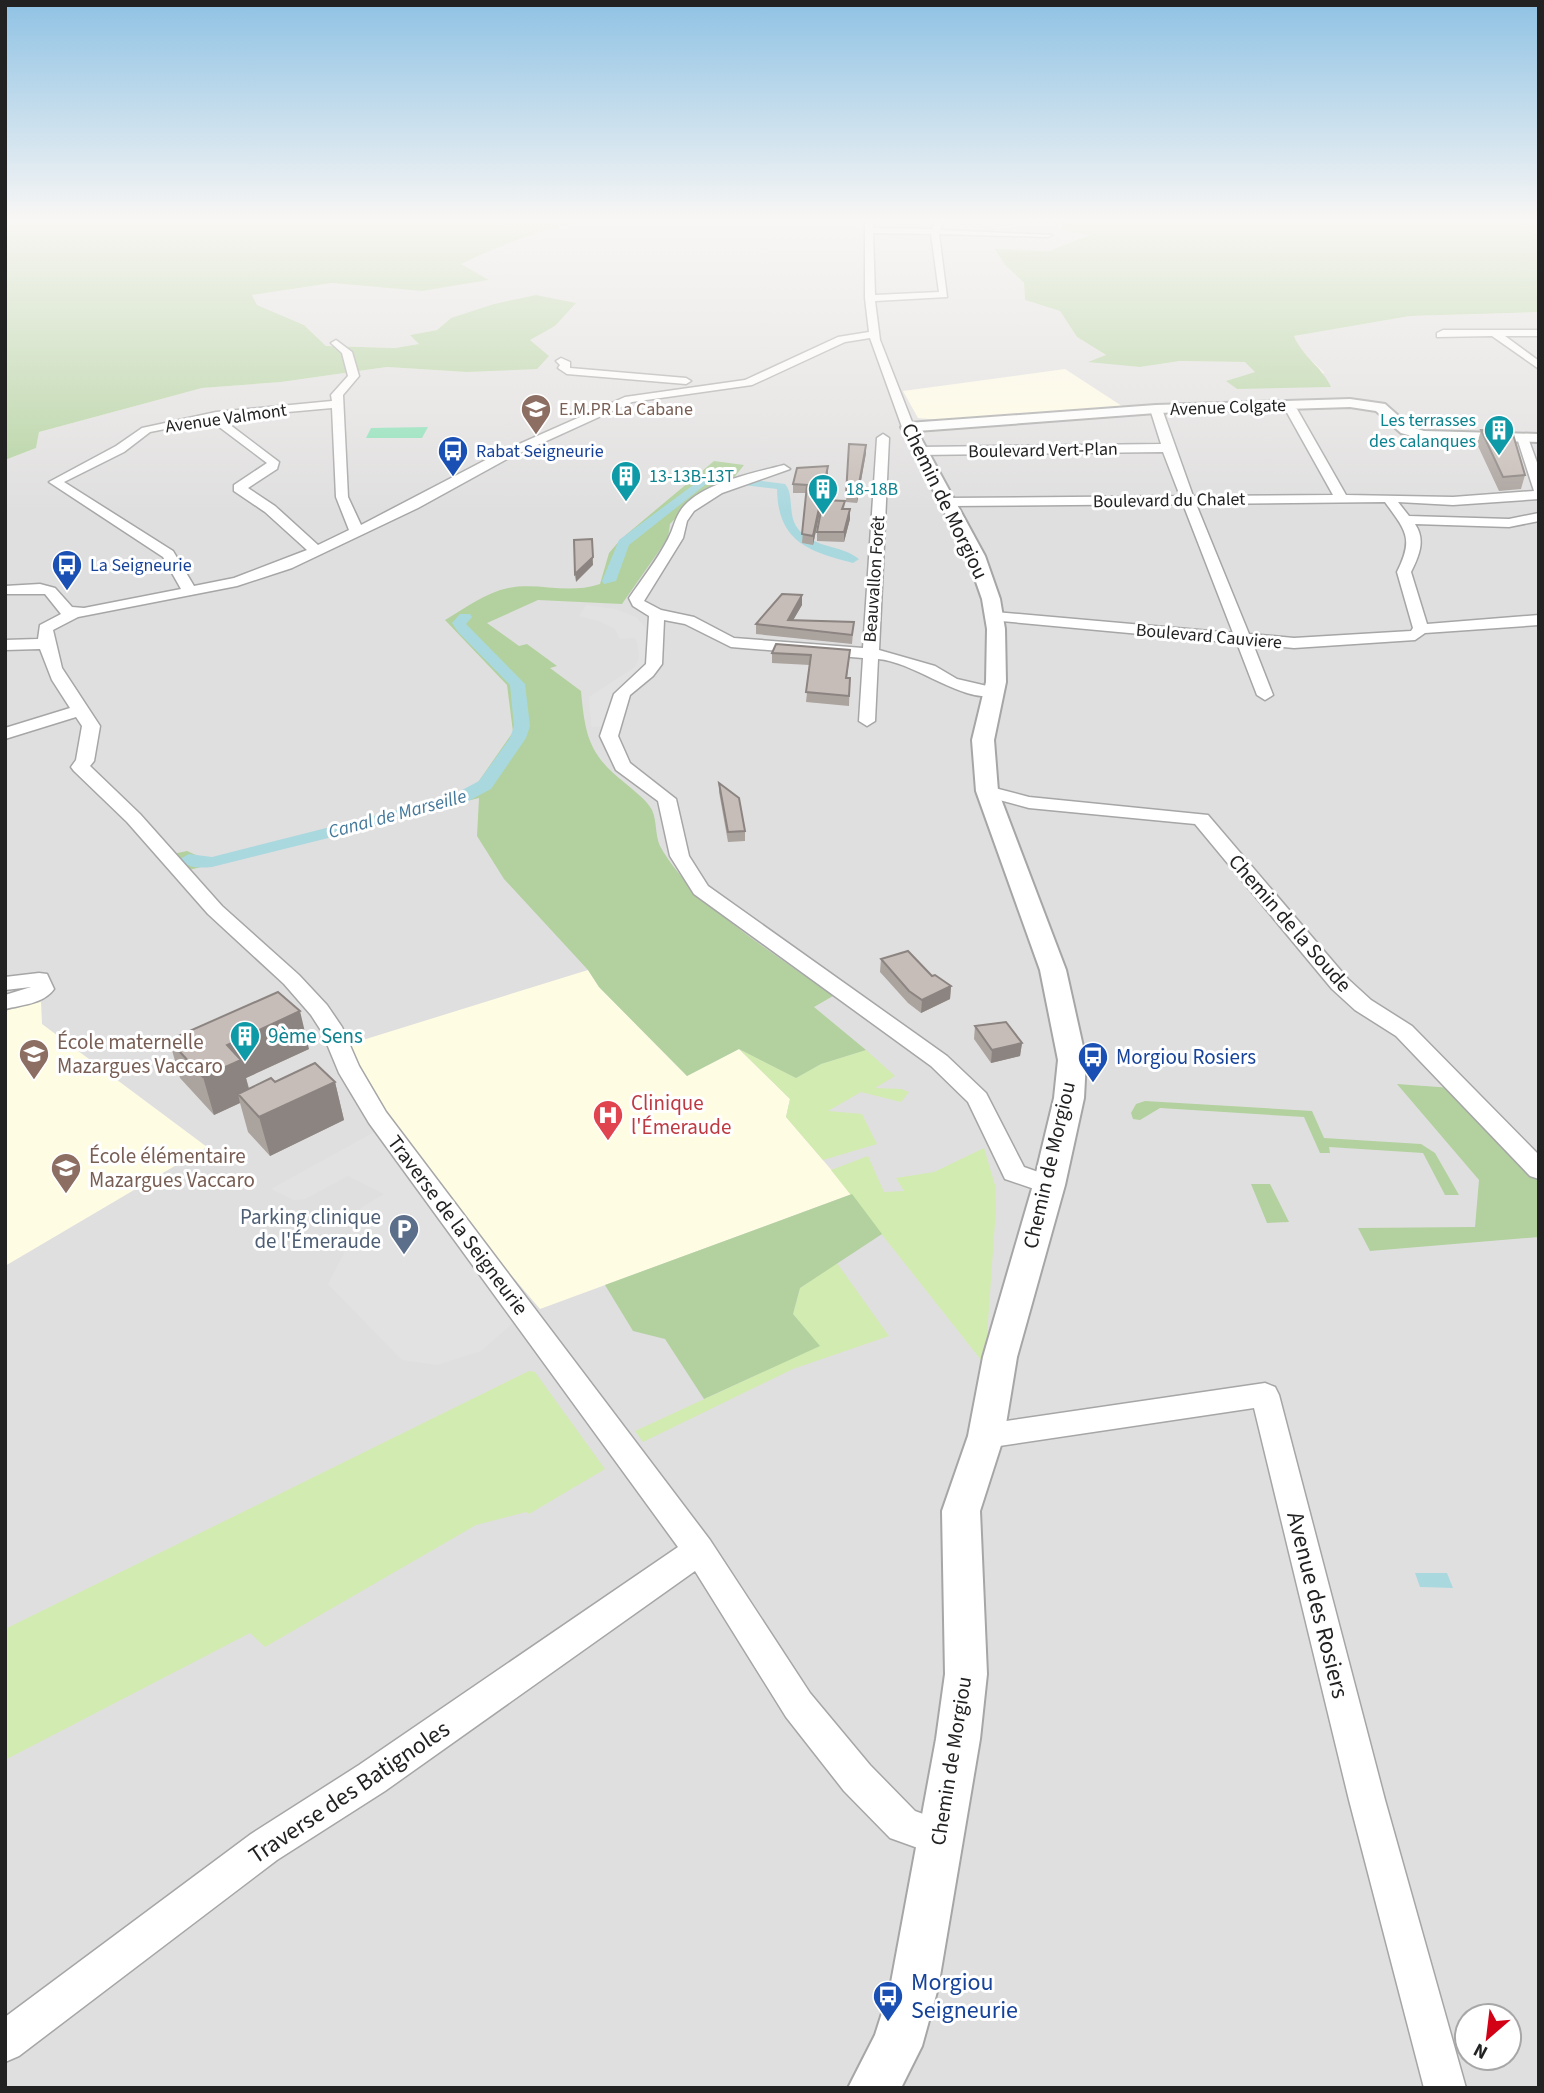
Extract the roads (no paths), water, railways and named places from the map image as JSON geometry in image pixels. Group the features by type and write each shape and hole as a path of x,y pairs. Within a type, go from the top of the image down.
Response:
{"street":[{"name":"Chemin de Morgiou","path":"873,318 879,356 908,427 918,451 949,502 976,556 995,617 993,692 983,740 987,791 1053,970 1066,1020 1072,1059 1069,1098 1049,1185 1000,1357 986,1436 961,1511 966,1674 958,1739 906,2019 897,2046 873,2088"},
{"path":"1441,335 1539,333"},
{"path":"5,645 45,644 45,628 74,613 110,609 248,578 384,520 503,456 610,406 640,397 756,380 777,367 842,339 875,334"},
{"path":"1496,334 1539,366"},
{"path":"336,343 347,352 354,376 337,395 357,532"},
{"path":"561,362 566,364 563,368 567,371 738,384"},
{"path":"610,406 633,377"},
{"name":"Avenue Colgate","path":"908,427 1156,409 1362,403 1380,407 1406,430 1423,435 1531,438"},
{"name":"Avenue Valmont","path":"190,592 177,565 168,554 55,482 120,449 146,430 196,418 338,404"},
{"path":"1156,409 1168,448 1265,695"},
{"path":"1290,409 1341,498"},
{"path":"216,417 273,462 272,466 240,490 270,509 314,551"},
{"name":"Beauvallon Forêt","path":"867,721 883,438"},
{"path":"1531,438 1539,489"},
{"name":"Boulevard Vert-Plan","path":"918,451 1168,448"},
{"path":"733,487 754,465"},
{"path":"784,469 704,495 690,507 677,527 676,538 636,598 638,603 657,614 689,620 739,643 869,652 905,660 952,683 993,692"},
{"name":"Boulevard du Chalet","path":"949,502 1341,498 1453,501 1539,495"},
{"path":"1389,498 1414,533 1413,553 1404,572 1421,629 1539,620"},
{"path":"352,510 401,511"},
{"path":"352,510 384,520"},
{"path":"1405,520 1509,523 1539,517"},
{"path":"5,590 49,590 56,594 60,608 74,613"},
{"path":"657,614 654,665 624,691 617,703 615,725 609,736 622,766 667,799 672,837 686,872 701,890 747,926 939,1061 978,1098 1014,1173 1049,1185"},
{"name":"Boulevard Cauviere","path":"995,617 1317,643 1409,636 1421,629"},
{"name":"Traverse de la Seigneurie","path":"45,644 65,690 91,726 85,761 80,767 109,790 141,823 188,881 257,951 288,976 331,1028 348,1067 377,1117 699,1550 798,1705 857,1778 903,1825 940,1838"},
{"path":"5,734 80,710"},
{"name":"Chemin de la Soude","path":"987,791 1029,802 1201,819 1340,984 1363,1005 1405,1031 1539,1170"},
{"path":"5,984 39,979 43,989 33,996 5,1002"},
{"name":"Avenue des Rosiers","path":"986,1436 1265,1395 1367,1800 1445,2088"},
{"name":"Traverse des Batignoles","path":"5,2042 264,1847 372,1778 699,1550"}],"water":[{"path":"1415,1573 1447,1573 1453,1588 1420,1587"}],"waterway":[{"name":"Canal de Marseille","path":"609,581 623,543 708,477 781,486 786,519 792,530 811,545 853,559"},
{"name":"Canal de Marseille","path":"189,859 199,863 212,862 455,801 485,785 518,738 522,726 517,684 463,629 459,623 465,617"}],"place":[{"name":"E.M.PR La Cabane","path":"536,436"},
{"name":"Les terrasses des calanques","path":"1499,457"},
{"name":"Rabat Seigneurie","path":"453,478"},
{"name":"13-13B-13T","path":"626,503"},
{"name":"18-18B","path":"823,516"},
{"name":"La Seigneurie","path":"67,592"},
{"name":"9ème Sens","path":"245,1063"},
{"name":"École maternelle Mazargues Vaccaro","path":"34,1081"},
{"name":"Morgiou Rosiers","path":"1093,1084"},
{"name":"Clinique l'Émeraude","path":"608,1142"},
{"name":"École élémentaire Mazargues Vaccaro","path":"66,1195"},
{"name":"Parking clinique de l'Émeraude","path":"404,1256"},
{"name":"Morgiou Seigneurie","path":"888,2023"}]}
